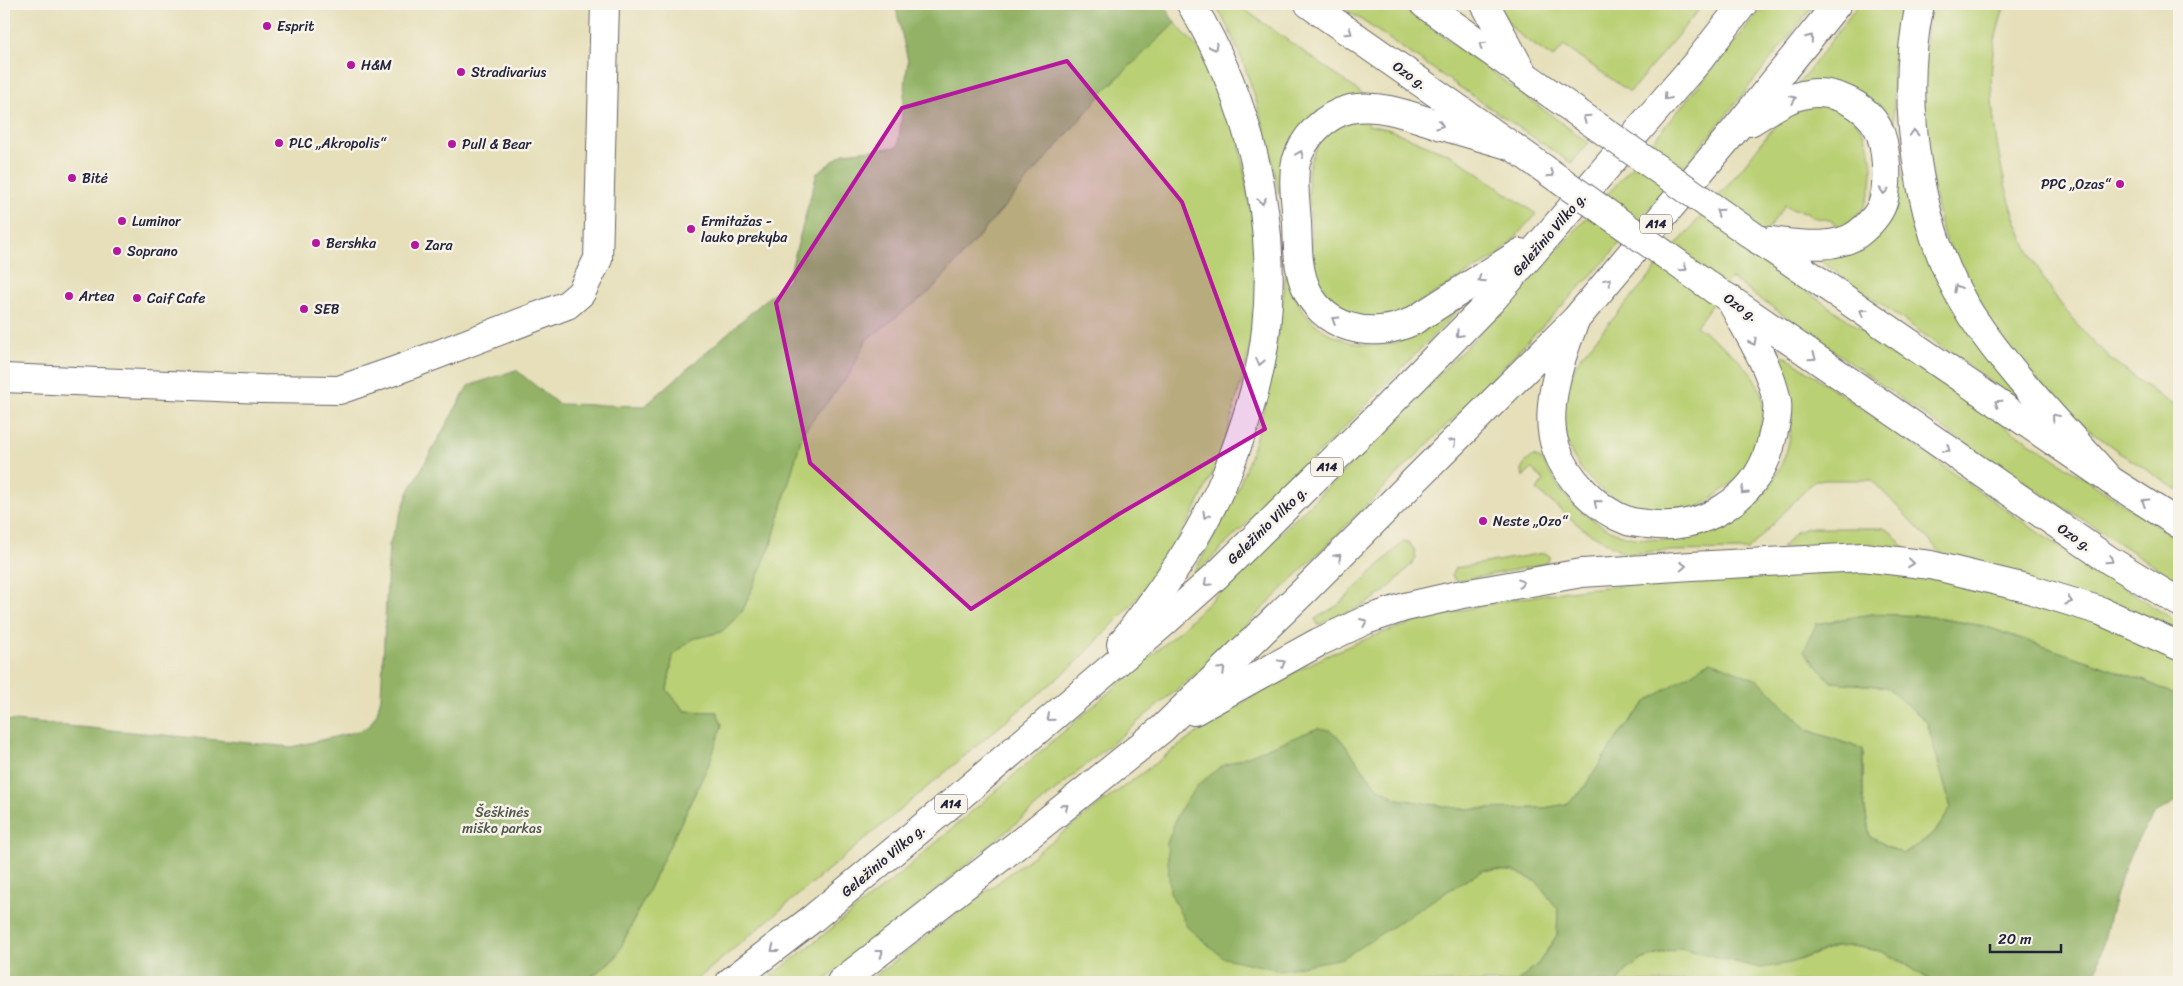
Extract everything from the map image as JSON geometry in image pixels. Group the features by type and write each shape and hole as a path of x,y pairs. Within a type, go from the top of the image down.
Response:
{"main road":[{"path":"4,378 262,389 339,390 397,370 567,305 581,294 598,259 605,4"},
{"path":"1087,686 1153,603 1184,555 1210,508 1233,458 1249,406 1266,330 1268,233 1256,162 1235,97 1218,55 1191,4"},
{"name":"Ozo g.","path":"1309,4 1724,295 2109,560 2179,602"},
{"path":"1424,4 1759,240 2110,480 2179,524"},
{"path":"1485,4 1522,72"},
{"path":"1699,60 1721,4"},
{"name":"Geležinio Vilko g.","path":"730,982 812,919 1160,626 1217,575 1356,439 1491,301 1699,60 1743,4"},
{"name":"A14","path":"841,982 1004,855 1162,728 1313,582 1576,319 1735,130 1837,4"},
{"path":"1920,4 1913,42 1912,88 1915,143 1921,189 1933,234 1952,281 1984,333 2013,370 2110,480"},
{"path":"1735,130 1783,103 1807,94 1825,92 1845,99 1864,111 1878,128 1884,149 1886,174 1884,200 1875,217 1859,233 1839,242 1819,244 1759,240"},
{"path":"1512,146 1394,111 1373,108 1351,109 1335,114 1320,124 1308,138 1296,163 1298,252 1307,291 1329,317 1349,328 1375,331 1401,327 1477,282 1550,232"},
{"path":"1576,319 1563,352 1555,386 1552,430 1555,448 1581,489 1601,507 1629,521 1658,526 1687,524 1731,504 1752,484 1767,457 1775,428 1777,404 1767,369 1724,295"},
{"path":"1162,728 1320,642 1366,620 1405,607 1458,595 1582,573 1862,558 1931,565 2026,588 2101,611 2179,646"}],"highlighted area":[{"path":"1067,61 1182,202 1265,429 1119,514 971,609 810,463 776,303 902,108"}],"green space":[{"name":"Šeškinės miško parkas","path":"895,4 1163,4 1175,23 1108,87 932,290 867,339 849,375 803,432 771,545 742,612 721,632 692,639 673,655 667,690 685,711 717,712 722,725 710,762 616,957 585,982 4,982 4,720 292,747 359,731 370,725 377,713 381,697 389,545 409,491 468,386 516,370 558,404 645,406 788,280 817,173 844,153 898,147 908,61"},
{"path":"1215,4 1237,4 1364,95 1284,166 1279,195 1262,121 1247,73 1238,50"},
{"path":"1338,4 1399,4 1589,143 1571,163"},
{"path":"1494,4 1704,4 1630,92 1564,46 1553,58 1517,33"},
{"path":"1766,4 1815,4 1711,134 1605,261 1447,425 1205,666 864,950 822,982 764,982 900,874 1176,634 1326,489 1480,333 1569,237 1623,177"},
{"path":"1859,4 1901,4 1893,69 1894,131 1908,194 1921,233 2035,413 1812,255 1861,245 1890,133 1796,87"},
{"path":"1928,4 2005,4 1993,52 1991,76 1998,150 2007,193 2037,268 2058,300 2083,330 2111,358 2143,384 2179,408 2179,491 2119,452 2088,429 2052,398 1978,310 1941,228 1921,126"},
{"path":"1175,23 1211,63 1239,140 1255,237 1257,297 1249,353 1226,438 1214,470 1193,514 1162,565 1136,600 1077,662 694,982 585,982 616,957 710,762 717,712 685,711 667,690 673,655 692,639 721,632 742,612 771,545 803,432 849,375 867,339 932,290 1108,87"},
{"path":"1804,105 1835,108 1848,114 1858,124 1865,136 1870,151 1872,166 1868,196 1861,211 1840,228 1834,222 1811,217 1807,212 1794,210 1785,205 1751,253 1931,377 2179,541 2179,582 1951,434 1731,278 1696,326 1744,366 1758,386 1762,397 1762,421 1746,470 1731,484 1702,505 1690,509 1666,512 1649,511 1617,500 1590,480 1579,467 1567,440 1564,428 1564,415 1567,390 1582,355 1738,173 1781,118"},
{"path":"1368,119 1368,125 1388,129 1453,156 1536,214 1499,255 1391,319 1353,318 1324,298 1312,265 1308,171 1311,159 1328,133 1345,124"},
{"path":"1286,272 1295,298 1316,324 1328,333 1341,339 1370,345 1400,341 1419,333 1472,296 1331,441 1189,580 1224,518 1255,442 1269,386"},
{"path":"1782,356 1789,358 2042,535 2179,623 2179,638 1946,558 1872,480 1815,480 1748,550 1662,551 1626,554 1583,529 1537,490 1544,480 1532,469 1523,477 1524,464 1533,456 1541,459 1561,490 1573,504 1598,523 1619,534 1644,539 1675,539 1697,535 1718,528 1737,517 1769,487 1780,467 1788,446 1792,406 1781,361"},
{"path":"1808,528 1884,528 1892,533 1911,555 1781,548 1796,532"},
{"path":"1403,542 1409,543 1414,549 1416,559 1393,584 1356,609 1318,625 1315,619 1338,605"},
{"path":"1544,553 1549,555 1549,560 1544,564 1459,581 1454,579 1452,574 1455,568"},
{"path":"1870,570 1932,573 2028,595 2179,653 2179,697 2148,682 1984,626 1925,616 1871,614 1816,624 1831,682 1887,687 1927,722 1951,808 1934,834 1903,854 1870,837 1863,798 1863,749 1807,730 1760,681 1646,702 1621,732 1581,792 1566,804 1545,808 1462,809 1398,799 1376,786 1338,736 1441,895 1483,870 1513,871 1537,882 1558,909 1557,935 1538,964 1516,982 867,982 1090,812 1199,732 1274,683 1354,644 1397,628 1454,612 1512,600 1571,591 1631,584"},
{"path":"1871,614 1925,616 1984,626 2148,682 2179,697 2179,799 2154,816 2141,834 2131,853 2115,896 2094,982 1933,982 1901,961 1880,951 1853,946 1834,947 1790,963 1760,968 1681,948 1643,959 1628,969 1617,982 1516,982 1538,964 1557,935 1558,909 1537,882 1513,871 1483,870 1343,958 1280,970 1224,958 1187,927 1170,892 1167,843 1179,811 1197,786 1220,767 1318,728 1329,730 1338,736 1376,786 1398,799 1462,809 1545,808 1566,804 1581,792 1621,732 1646,702 1711,661 1760,681 1807,730 1863,749 1863,798 1870,837 1903,854 1934,834 1951,808 1927,722 1887,687 1831,682 1804,651 1816,624"},
{"path":"1853,946 1880,951 1933,982 1867,982 1852,979 1831,982 1698,982 1685,980 1672,982 1617,982 1628,969 1643,959 1681,948 1760,968 1790,963 1835,947"}],"place":[{"name":"Esprit","path":"267,26"},
{"name":"H&M","path":"351,65"},
{"name":"Stradivarius","path":"461,72"},
{"name":"PLC „Akropolis“","path":"279,143"},
{"name":"Pull & Bear","path":"452,144"},
{"name":"Bitė","path":"72,178"},
{"name":"PPC „Ozas“","path":"2120,184"},
{"name":"Luminor","path":"122,221"},
{"name":"Ermitažas - lauko prekyba","path":"691,229"},
{"name":"Bershka","path":"316,243"},
{"name":"Zara","path":"415,245"},
{"name":"Soprano","path":"117,251"},
{"name":"Artea","path":"69,296"},
{"name":"Caif Cafe","path":"137,298"},
{"name":"SEB","path":"304,309"},
{"name":"Neste „Ozo“","path":"1483,521"}]}
